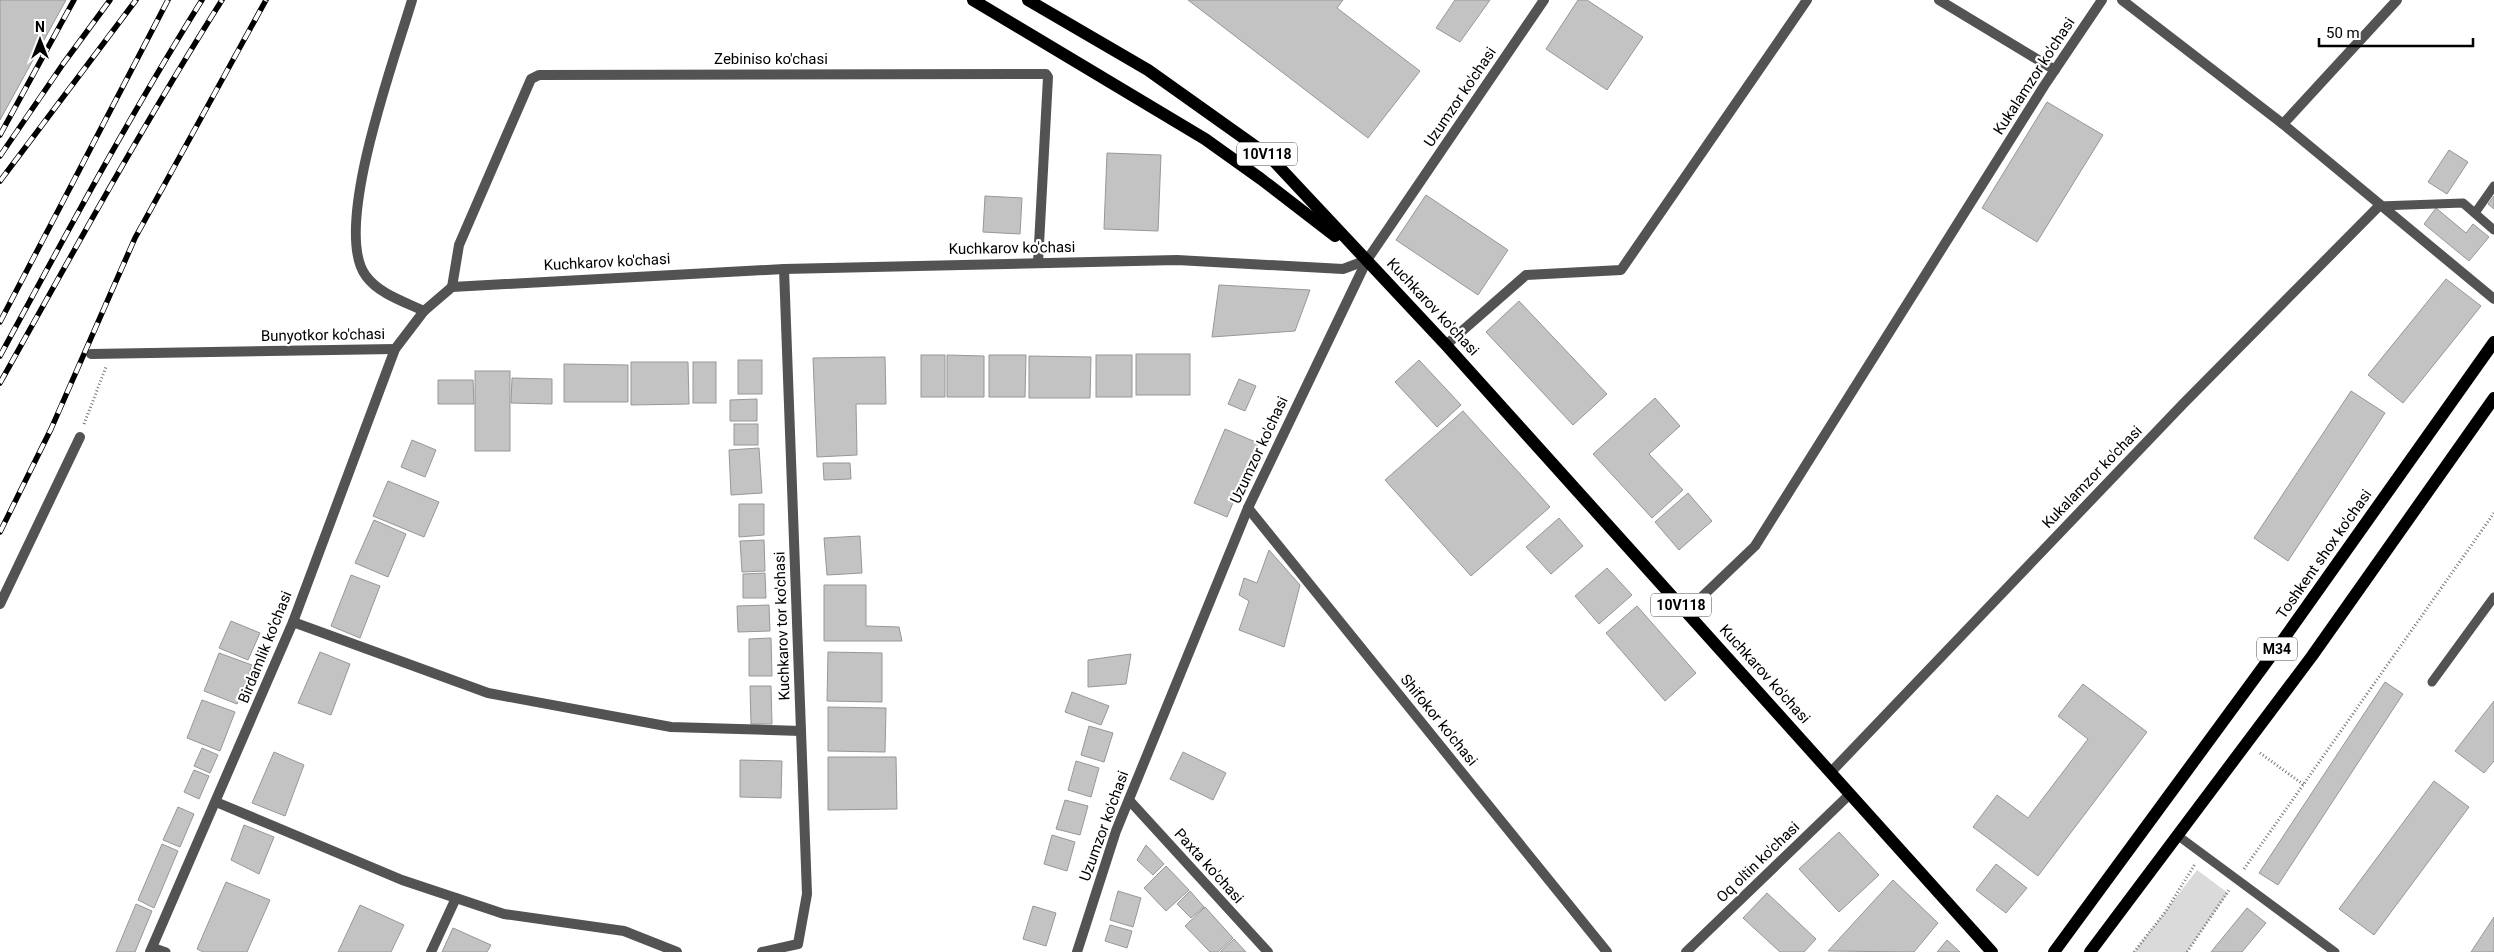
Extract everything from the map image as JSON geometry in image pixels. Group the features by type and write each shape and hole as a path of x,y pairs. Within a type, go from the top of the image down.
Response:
{"main road":[{"name":"10V118","path":"973,0 1204,139 1262,179 1367,260"},
{"name":"10V118","path":"1028,0 1148,70 1269,156 1367,260"},
{"name":"Kuchkarov ko'chasi","path":"1367,260 1687,611 1992,952"},
{"name":"Toshkent shox ko'chasi","path":"2054,952 2286,637 2494,342"},
{"name":"M34","path":"2090,952 2312,656 2494,398"}],"street":[{"path":"412,0 365,156 354,232 356,248 365,275 380,290 424,311 452,287"},
{"name":"Uzumzor ko'chasi","path":"1077,952 1116,831 1248,508 1367,260 1544,0"},
{"path":"1446,345 1526,275 1621,270 1807,0"},
{"path":"1939,0 2055,70"},
{"name":"Kukalamzor ko'chasi","path":"1687,611 1755,546 2055,70 2102,0"},
{"path":"2122,0 2283,124 2379,206 2494,299"},
{"path":"2283,124 2397,0"},
{"name":"Zebiniso ko'chasi","path":"452,287 459,245 531,79 539,75 1046,74 1048,77 1038,263"},
{"name":"Kukalamzor ko'chasi","path":"1831,772 2183,404 2379,206"},
{"name":"Kuchkarov ko'chasi","path":"452,287 784,269 1177,260 1343,269 1367,260"},
{"name":"Kuchkarov tor ko'chasi","path":"762,952 798,944 807,894 784,269"},
{"name":"Bunyotkor ko'chasi","path":"91,354 395,349 424,311"},
{"name":"Birdamlik ko'chasi","path":"151,950 292,622 395,349"},
{"path":"0,604 80,437"},
{"name":"Shifokor ko'chasi","path":"1248,508 1607,952"},
{"path":"292,622 488,693 671,727 801,731"},
{"name":"Oq oltin ko'chasi","path":"1686,952 1850,794"},
{"name":"Paxta ko'chasi","path":"1129,800 1268,952"},
{"path":"216,802 402,880 504,914 624,931 677,952"},
{"path":"431,952 456,898"}],"lane":[{"path":"2475,213 2494,186"},
{"path":"2379,206 2463,203 2494,230"},
{"path":"2432,682 2494,597"},
{"path":"2177,835 2335,952"},
{"path":"151,950 166,952"}],"path":[{"path":"80,437 111,354"},
{"path":"2187,952 2236,879 2494,513"},
{"path":"2246,743 2304,785"},
{"path":"2134,952 2166,911 2202,854"}],"shaded area":[{"path":"2197,870 2228,893 2187,952 2134,952"}],"building":[{"path":"0,0 66,0 0,120"},
{"path":"1188,0 1343,0 1337,8 1420,71 1368,138"},
{"path":"1455,0 1490,0 1460,42 1436,28"},
{"path":"1578,0 1587,0 1643,37 1607,90 1546,49"},
{"path":"2047,102 2103,135 2037,242 1982,208"},
{"path":"2449,150 2468,162 2447,194 2428,182"},
{"path":"1107,153 1161,155 1158,231 1104,229"},
{"path":"1426,195 1508,250 1478,295 1396,240"},
{"path":"985,196 1022,198 1020,234 983,232"},
{"path":"2494,196 2494,209 2488,204"},
{"path":"2436,208 2466,233 2473,224 2489,237 2469,261 2424,224"},
{"path":"2446,279 2481,306 2403,403 2368,375"},
{"path":"1219,285 1310,290 1295,331 1212,337"},
{"path":"1519,301 1607,394 1573,425 1486,332"},
{"path":"1136,354 1190,354 1190,395 1136,395"},
{"path":"921,355 945,355 945,397 921,397"},
{"path":"947,355 984,356 984,397 947,397"},
{"path":"989,355 1026,355 1025,397 989,397"},
{"path":"1096,355 1132,355 1132,397 1096,397"},
{"path":"1029,356 1091,357 1090,398 1029,398"},
{"path":"885,357 886,404 856,404 857,455 817,457 813,358"},
{"path":"738,360 762,360 762,394 738,394"},
{"path":"1419,360 1461,405 1437,427 1395,382"},
{"path":"631,362 688,362 689,404 631,405"},
{"path":"693,362 716,362 716,403 693,403"},
{"path":"564,364 628,365 628,402 564,402"},
{"path":"475,371 510,371 510,451 475,451"},
{"path":"512,378 552,379 552,404 511,403"},
{"path":"1239,379 1256,386 1245,411 1228,404"},
{"path":"438,380 473,380 474,404 438,404"},
{"path":"2351,391 2385,413 2288,561 2254,538"},
{"path":"1655,398 1680,426 1649,454 1683,490 1652,518 1593,454"},
{"path":"757,399 757,421 730,421 730,400"},
{"path":"1463,411 1550,507 1471,576 1385,480"},
{"path":"734,424 758,424 758,445 734,445"},
{"path":"1225,429 1258,443 1227,517 1194,503"},
{"path":"412,440 436,450 425,477 401,467"},
{"path":"759,448 762,493 731,495 729,450"},
{"path":"823,463 850,463 851,479 824,480"},
{"path":"388,481 439,502 424,537 373,516"},
{"path":"1688,493 1712,521 1679,550 1655,522"},
{"path":"739,504 764,504 764,535 739,537"},
{"path":"1559,518 1583,546 1551,574 1526,547"},
{"path":"374,520 406,534 388,577 355,563"},
{"path":"860,536 862,573 827,575 824,538"},
{"path":"764,540 765,571 742,572 740,541"},
{"path":"1269,550 1300,585 1284,647 1239,630 1249,601 1239,595 1244,578 1257,583"},
{"path":"1607,568 1632,595 1599,624 1575,596"},
{"path":"765,573 766,598 743,598 743,574"},
{"path":"351,575 380,586 360,638 331,626"},
{"path":"824,585 866,585 866,626 899,627 902,641 824,641"},
{"path":"769,605 770,631 738,632 737,606"},
{"path":"1637,606 1696,673 1665,701 1606,633"},
{"path":"231,621 260,633 248,660 219,648"},
{"path":"771,638 772,676 749,676 749,639"},
{"path":"320,652 350,664 331,715 298,703"},
{"path":"828,652 882,653 882,702 827,701"},
{"path":"219,653 252,665 237,704 204,691"},
{"path":"1131,654 1126,684 1088,687 1088,660"},
{"path":"2385,682 2403,694 2278,885 2259,873"},
{"path":"2083,684 2147,732 2038,876 1973,827 1997,795 2028,818 2088,739 2058,716"},
{"path":"750,686 771,686 772,724 751,724"},
{"path":"1072,692 1109,706 1101,725 1065,712"},
{"path":"202,700 235,712 220,751 187,738"},
{"path":"2494,701 2494,761 2484,773 2455,751"},
{"path":"828,707 886,708 885,752 828,751"},
{"path":"1089,726 1113,733 1104,762 1081,755"},
{"path":"202,748 218,755 210,773 194,766"},
{"path":"274,752 304,765 285,816 252,803"},
{"path":"1183,752 1226,773 1213,800 1170,779"},
{"path":"828,757 896,757 897,809 828,810"},
{"path":"740,760 782,761 781,798 740,797"},
{"path":"1076,761 1099,768 1091,797 1068,790"},
{"path":"194,770 209,776 199,799 184,792"},
{"path":"2434,781 2469,807 2374,935 2339,909"},
{"path":"1065,800 1088,806 1080,835 1056,829"},
{"path":"178,807 194,814 180,847 163,840"},
{"path":"244,825 274,837 259,874 231,860"},
{"path":"1839,832 1879,875 1839,912 1799,869"},
{"path":"1052,835 1075,842 1067,871 1044,864"},
{"path":"162,844 178,851 154,908 138,900"},
{"path":"1146,845 1164,864 1153,875 1137,860"},
{"path":"1996,864 2027,888 2006,913 1976,890"},
{"path":"1166,866 1189,890 1166,911 1144,888"},
{"path":"1893,880 1938,923 1914,952 1828,951"},
{"path":"226,882 270,900 247,952 203,952 197,949"},
{"path":"1118,891 1141,898 1133,927 1110,920"},
{"path":"1190,891 1204,907 1191,918 1177,904"},
{"path":"1767,893 1816,939 1804,952 1780,952 1743,918"},
{"path":"136,904 152,911 135,952 116,952"},
{"path":"360,905 404,925 391,952 338,952"},
{"path":"1033,906 1056,913 1046,946 1023,939"},
{"path":"1205,907 1233,938 1218,952 1210,952 1185,926"},
{"path":"2247,908 2266,923 2242,952 2211,952"},
{"path":"2494,917 2494,952 2471,952"},
{"path":"1110,925 1132,931 1127,948 1105,941"},
{"path":"453,928 491,945 487,952 442,952"},
{"path":"1234,939 1246,952 1220,952"},
{"path":"1947,940 1960,952 1937,952"}],"railway":[{"path":"0,135 74,0"},
{"path":"0,156 63,64 110,0"},
{"path":"0,181 136,0"},
{"path":"0,322 168,0"},
{"path":"0,356 73,221 175,43 202,0"},
{"path":"0,383 136,142 222,0"},
{"path":"0,532 51,429 135,238 266,0"}]}
